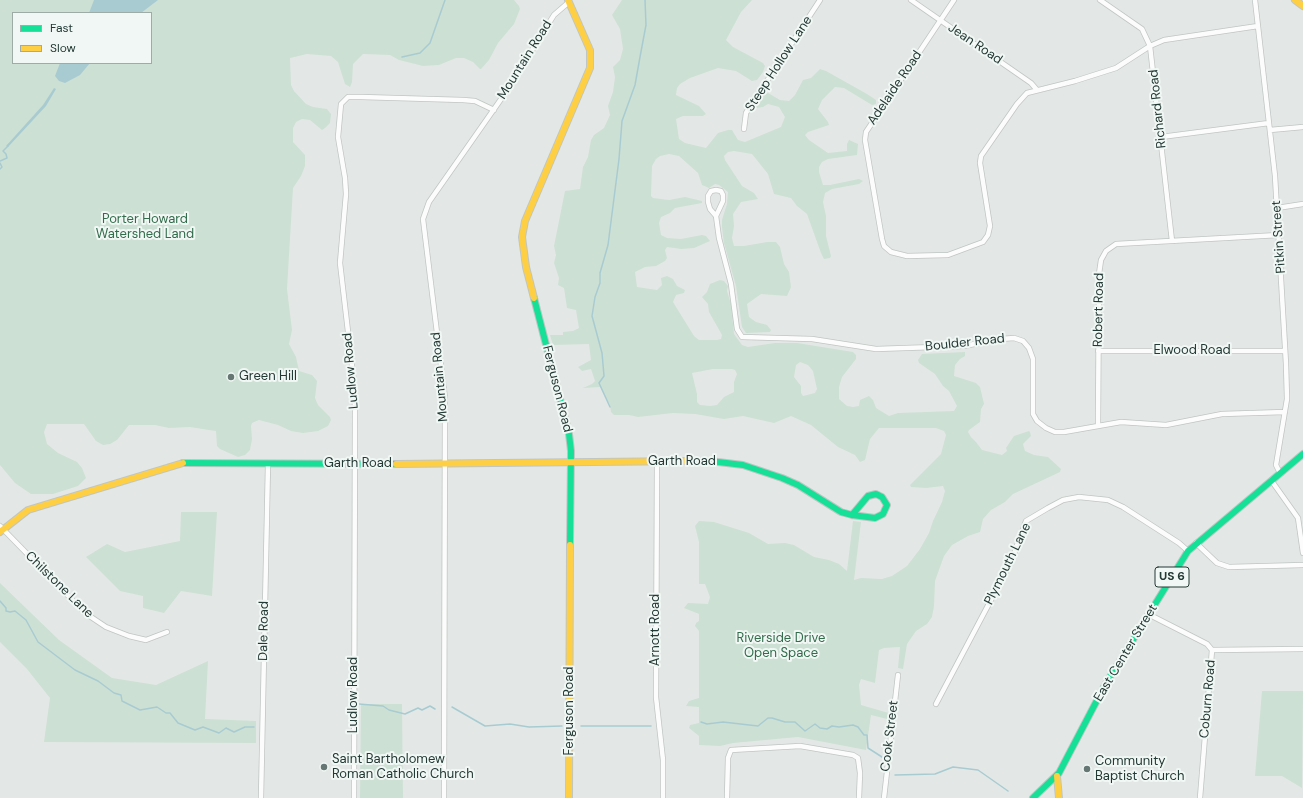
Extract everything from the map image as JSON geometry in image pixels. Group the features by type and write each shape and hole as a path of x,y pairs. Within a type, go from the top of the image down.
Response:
{"street":[{"name":"Steep Hollow Lane","path":"744,129 746,112 820,0"},
{"name":"Jean Road","path":"911,0 1031,83 1037,90"},
{"name":"Adelaide Road","path":"954,0 866,132 865,149 884,246 891,252 907,256 948,255 983,242 988,235 990,226 980,163 981,156 1017,104 1027,93 1037,90"},
{"name":"Richard Road","path":"1100,0 1142,29 1150,46 1172,241"},
{"name":"Pitkin Street","path":"1255,0 1270,130 1277,208 1287,385 1285,412 1276,465 1280,473"},
{"path":"1295,0 1303,6"},
{"name":"Mountain Road","path":"444,798 444,398 423,219 430,202 494,110 554,15 568,1"},
{"name":"Ferguson Road","path":"568,1 590,50 590,68 525,220 522,237 526,267 569,434 571,461 569,798"},
{"path":"1037,90 1075,81 1116,68 1150,46 1164,40 1258,26"},
{"name":"Ludlow Road","path":"354,798 356,463 354,383 340,263 346,194 345,178 338,138 341,104 348,97 463,100 475,102 494,110"},
{"path":"1161,137 1269,124"},
{"path":"1270,130 1303,127"},
{"name":"Boulder Road","path":"716,216 710,209 708,202 711,191 716,190 721,191 723,201 716,216 719,238 731,284 737,329 742,337 812,339 876,349 964,346 1014,338 1022,341 1030,348 1033,359 1033,414 1046,428 1055,432 1064,432 1121,422 1166,425 1222,414 1285,412"},
{"path":"1277,208 1303,204"},
{"name":"Robert Road","path":"1098,426 1099,274 1101,260 1106,251 1116,244 1279,235"},
{"name":"Elwood Road","path":"1098,351 1285,351"},
{"name":"East Center Street","path":"1033,798 1057,776 1072,750 1104,685 1188,551 1196,542 1303,454"},
{"name":"Garth Road","path":"1,529 28,510 176,464 444,464 571,461 730,463 754,468 798,485 840,512 852,515 875,518 883,514 886,505 882,497 876,494 868,496 852,515"},
{"name":"Arnott Road","path":"657,462 656,697 663,760 663,798"},
{"name":"Dale Road","path":"261,798 268,464"},
{"path":"1271,480 1298,518 1303,553"},
{"name":"Plymouth Lane","path":"936,704 1011,562 1026,521 1037,514 1063,500 1079,497 1108,500 1123,507 1179,543 1188,551"},
{"name":"Chilstone Lane","path":"1,529 84,614 106,627 129,636 146,640 167,632"},
{"path":"1196,542 1217,563 1229,566 1303,565"},
{"name":"Coburn Road","path":"1148,614 1206,644 1212,650 1200,798"},
{"path":"1212,650 1303,649"},
{"name":"Cook Street","path":"884,798 898,675"},
{"path":"727,798 728,758 730,750 800,746 854,755 858,758 860,773 859,798"},
{"path":"1057,776 1059,798"}],"green space":[{"name":"Porter Howard Watershed Land","path":"0,0 514,0 520,9 514,24 498,43 489,60 481,69 473,62 464,58 456,58 439,65 423,66 399,60 390,55 363,54 353,64 352,82 350,87 345,84 338,62 331,56 307,54 290,58 291,85 294,91 306,104 313,107 327,109 331,114 330,123 322,130 310,120 302,119 296,122 293,128 293,142 305,155 305,166 301,176 293,188 287,289 292,330 289,344 296,357 299,371 312,375 317,381 315,398 318,405 330,417 331,420 328,426 318,431 303,433 291,431 278,425 259,420 252,423 251,426 252,439 250,450 245,455 238,457 220,449 217,446 216,431 190,427 169,428 155,425 129,425 117,440 110,444 103,445 96,441 84,424 47,424 44,432 47,444 58,453 77,462 82,468 86,478 78,486 53,494 31,494 15,483 0,465"},
{"name":"Riverside Drive Open Space","path":"622,0 752,0 741,12 726,40 733,47 763,63 765,66 763,72 757,80 752,81 736,71 718,68 690,78 680,84 677,88 676,95 699,106 706,114 703,116 683,116 676,119 679,139 685,143 706,148 718,133 728,130 732,130 738,140 745,142 781,127 785,117 779,107 768,104 763,107 756,108 756,105 763,95 768,93 780,100 789,101 795,95 803,80 811,78 820,69 876,100 876,104 872,105 844,88 835,87 822,100 818,109 829,125 808,132 805,135 809,140 828,153 847,151 847,144 849,140 858,144 857,155 828,159 822,162 819,167 823,185 859,179 863,181 859,184 832,189 825,193 823,202 826,216 826,236 831,256 830,258 824,259 807,214 797,206 791,198 774,194 768,174 752,154 734,151 728,152 724,156 725,160 742,186 754,193 758,199 741,202 733,214 734,226 732,238 734,246 776,242 780,247 784,264 789,272 791,287 787,296 761,294 747,304 749,317 756,322 767,325 771,330 770,332 746,333 742,327 736,286 724,243 722,227 728,192 719,185 715,184 709,188 702,185 698,173 679,156 669,154 660,156 656,159 652,166 651,196 653,198 669,200 685,197 702,201 702,203 675,208 670,213 661,217 659,223 661,235 667,238 681,239 702,235 706,236 710,241 694,248 681,249 667,247 665,250 667,258 665,261 656,266 645,267 635,272 637,287 657,290 662,285 661,278 667,276 673,279 677,286 685,290 684,293 676,295 673,302 694,336 699,340 717,340 721,339 722,335 709,312 708,304 702,297 707,292 710,284 720,280 724,281 728,286 727,291 731,304 734,334 742,345 748,347 775,343 797,343 853,352 856,355 856,359 842,377 839,387 839,399 847,406 853,407 859,406 860,400 869,396 873,400 876,408 889,416 898,413 954,411 957,406 949,391 943,386 935,374 919,363 918,360 922,354 965,352 965,356 955,365 954,376 976,383 980,387 984,404 981,409 980,422 968,432 971,437 982,450 1002,455 1007,451 1006,448 1014,436 1029,431 1031,436 1023,444 1025,451 1034,455 1048,457 1061,469 1060,472 1013,494 1005,502 991,510 983,519 980,532 968,536 952,545 944,556 935,581 932,617 927,624 916,631 907,644 903,669 898,668 900,647 884,648 879,650 875,683 861,679 859,685 861,705 892,714 891,720 871,715 866,750 798,737 733,743 720,746 699,745 699,736 689,728 690,725 699,723 699,707 686,706 689,701 699,698 699,631 695,626 699,621 699,614 684,608 688,603 708,604 710,597 705,584 699,584 699,542 695,526 699,521 714,522 749,533 768,544 785,543 794,545 814,557 839,564 847,571 853,521 861,522 854,580 861,578 882,579 892,576 907,566 920,549 929,533 942,502 945,491 943,486 926,488 911,487 910,485 941,454 946,435 944,431 936,428 879,428 870,439 865,460 860,462 855,455 838,447 811,425 791,416 774,423 743,416 724,419 695,414 673,413 638,417 629,415 614,415 611,412 610,405 600,387 583,388 595,381 591,369 582,371 578,367 591,360 589,344 553,345 550,335 563,335 563,332 573,331 579,328 576,310 567,308 564,288 558,285 559,278 554,263 556,255 554,246 565,191 580,189 583,167 588,157 591,140 594,135 604,128 610,115 608,106 613,92 615,77 613,67 620,60 623,49 620,29 612,15","holes":["800,362 808,365 813,371 817,389 815,393 803,396 801,393 801,386 794,377 796,365","713,369 735,370 737,374 734,382 734,392 724,397 717,405 700,405 697,402 697,394 692,373"]},
{"path":"181,512 217,512 212,596 181,591 164,613 143,608 143,596 120,591 86,557 107,544 125,552 180,541"},
{"path":"0,583 59,640 112,678 156,685 208,661 205,719 256,721 256,743 44,742 50,698 27,669 0,642"},
{"path":"1262,691 1303,691 1302,788 1282,776 1255,776"},
{"path":"361,704 402,704 403,798 360,798"}],"water":[{"path":"94,0 158,0 142,12 89,12"},
{"path":"60,64 89,64 80,75 65,83 59,81 55,76"},
{"path":"54,88 56,89 46,106 8,147 6,146 43,105"}],"waterway":[{"path":"402,57 420,53 430,43 445,0"},
{"path":"610,407 599,383 604,376 602,353 592,316 595,297 600,283 600,273 608,245 619,159 622,121 635,85 646,25 645,0"},
{"path":"0,161 7,158 3,151 8,146"},
{"path":"0,163 2,167 0,169"},
{"path":"0,601 6,608 6,611 15,611 26,620 38,642 75,670 98,681 114,693 121,695 122,701 140,710 157,707 166,713 170,713 178,723 195,730 203,727 219,733 226,728 234,732 245,727 254,727"},
{"path":"359,704 383,706 389,710 405,714 418,708 422,710 430,706 435,709"},
{"path":"452,707 485,726 510,724 529,727 562,726"},
{"path":"701,722 707,724 723,722 758,726 768,718 772,718 785,722 795,722 805,731 815,724 820,728 827,729 832,726 839,727 853,725 858,727 864,735 867,735 868,748 882,757"},
{"path":"581,726 651,726"},
{"path":"895,775 935,774 953,767 978,770 1008,791"}],"traffic: fast":[{"path":"534,298 569,434 571,451 570,545"},
{"path":"1033,798 1059,773 1105,685 1188,551 1303,454"},
{"path":"692,461 710,461 743,465 782,478 798,485 841,512 852,515 875,518 883,514 887,505 882,497 876,494 868,496 852,515"},
{"path":"183,463 396,464"}],"traffic: slow":[{"path":"534,298 526,267 522,237 525,221 590,68 590,50 568,0"},
{"path":"1295,0 1303,6"},
{"path":"396,464 692,461"},
{"path":"0,532 28,510 183,463"},
{"path":"569,798 570,545"},
{"path":"1057,776 1059,798"}],"place":[{"name":"Green Hill","path":"231,377"},
{"name":"Saint Bartholomew Roman Catholic Church","path":"324,767"},
{"name":"Community Baptist Church","path":"1087,769"}]}
